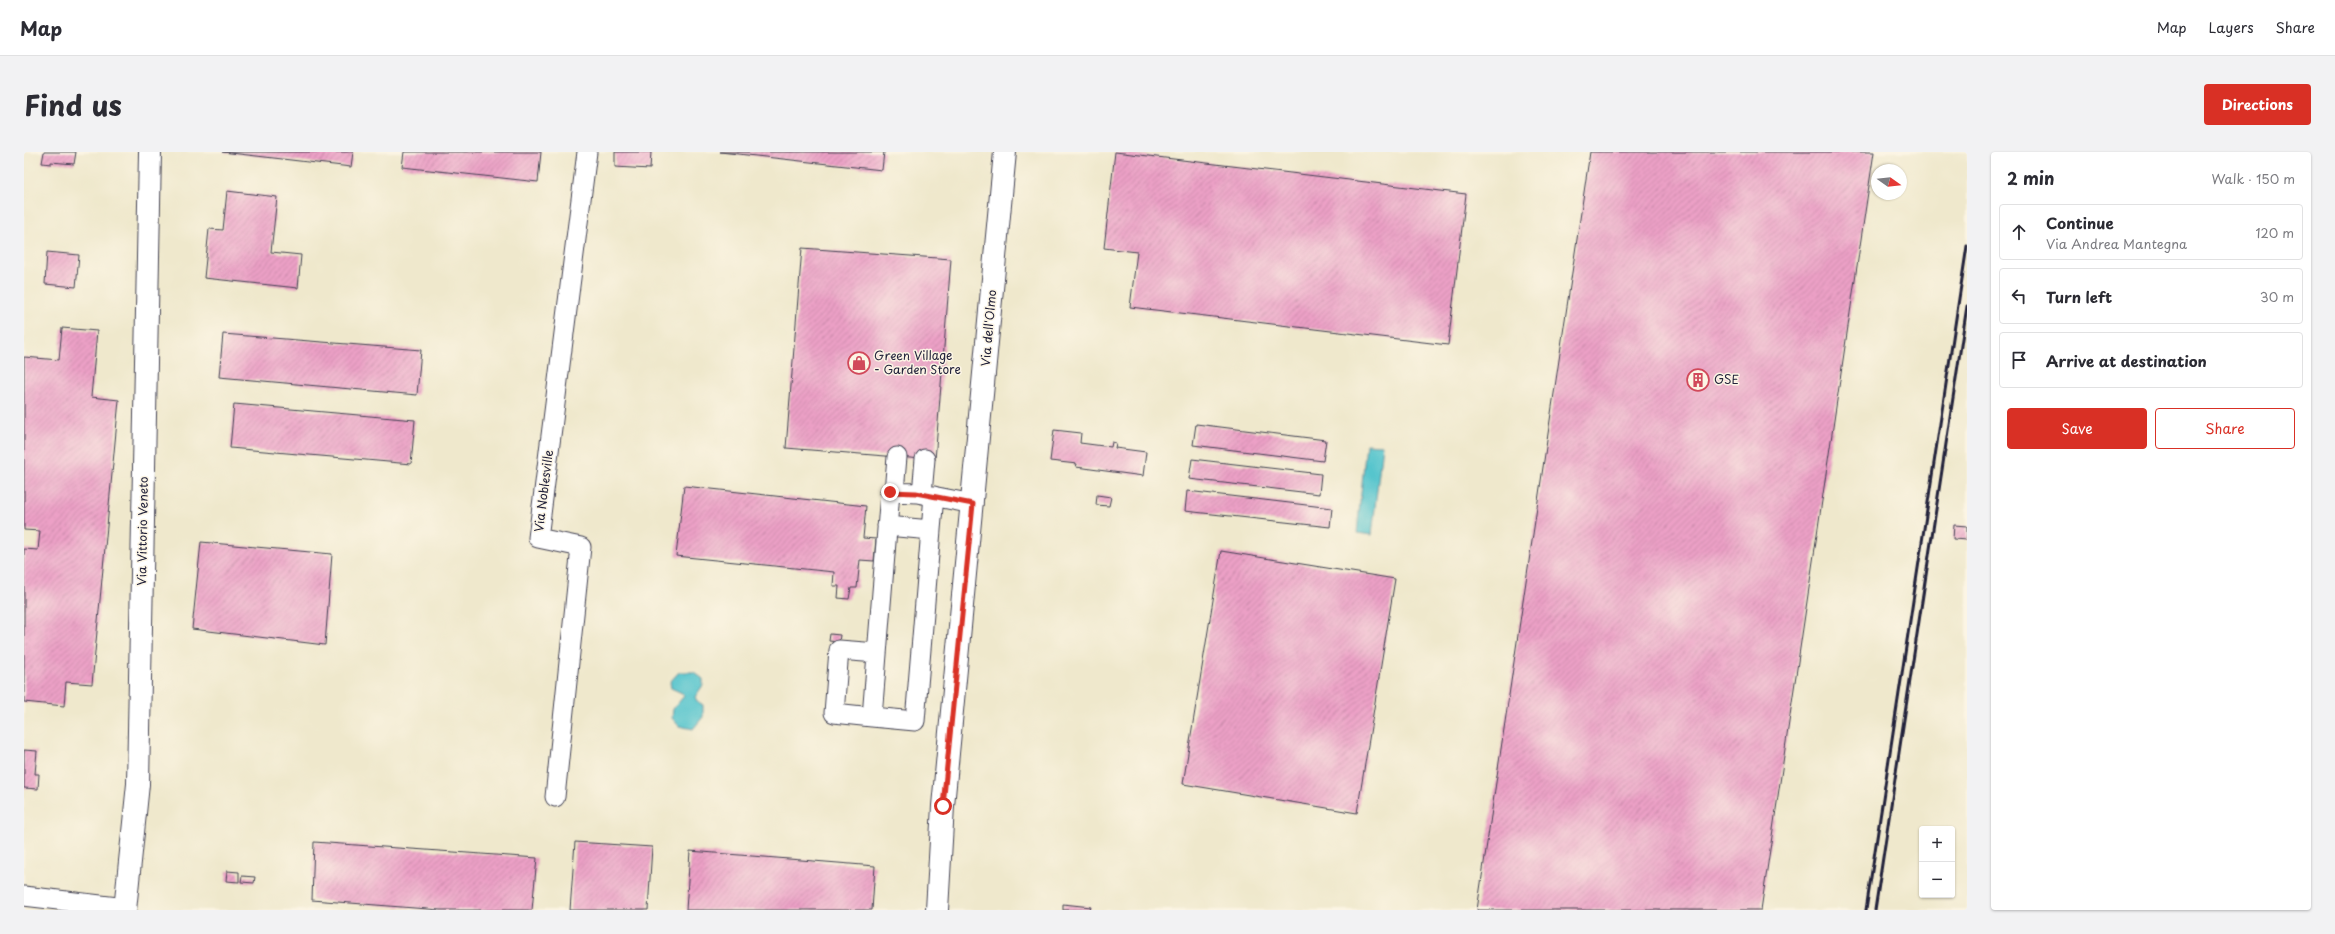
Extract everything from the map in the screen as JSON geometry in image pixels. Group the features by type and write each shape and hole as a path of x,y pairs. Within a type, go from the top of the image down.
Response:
{"main road":[{"name":"Via Vittorio Veneto","path":"126,909 138,784 150,152"},
{"name":"Via dell'Olmo","path":"937,910 943,806 973,504 1005,152"}],"street":[{"name":"Via Noblesville","path":"555,797 581,547 538,538 587,152"},
{"path":"894,492 897,457"},
{"path":"877,653 839,650 834,713 915,721 931,530 925,459"},
{"path":"872,717 890,492 928,495 973,504"},
{"path":"888,526 931,530"},
{"path":"24,896 126,909"}],"water":[{"path":"1366,444 1382,445 1372,535 1357,533"},
{"path":"679,672 694,672 703,679 703,685 695,697 697,701 703,705 703,717 693,729 679,726 672,718 673,709 684,696 682,693 671,688 670,682"}],"building":[{"path":"44,152 76,152 74,164 51,162 51,164 42,163"},
{"path":"222,152 353,152 351,167"},
{"path":"404,152 541,152 538,182 402,167"},
{"path":"615,152 651,152 650,169 615,167"},
{"path":"720,152 884,152 882,170"},
{"path":"1115,152 1466,194 1448,345 1130,307 1137,252 1104,248"},
{"name":"GSE","path":"1590,152 1874,152 1761,910 1477,910"},
{"path":"227,191 277,197 271,252 301,255 298,288 204,278 209,229 223,230"},
{"path":"802,248 951,259 935,460 786,448"},
{"path":"47,252 79,255 76,287 45,284"},
{"path":"62,328 97,331 91,397 119,400 92,684 66,682 64,706 24,702 24,549 38,550 40,531 24,530 24,357 59,360"},
{"path":"223,334 421,350 417,395 219,377"},
{"path":"234,404 415,420 411,464 230,448"},
{"path":"1196,424 1326,440 1323,461 1193,445"},
{"path":"1054,430 1081,433 1080,443 1111,447 1112,442 1116,443 1115,448 1146,452 1143,476 1076,467 1077,464 1050,461"},
{"path":"1192,459 1321,474 1319,494 1189,479"},
{"path":"684,486 866,506 863,538 876,539 874,561 860,560 857,588 851,588 849,599 838,598 839,586 833,586 834,572 676,556"},
{"path":"1187,491 1332,508 1330,527 1185,511"},
{"path":"1097,495 1111,497 1109,506 1096,505"},
{"path":"1954,525 1967,526 1967,540 1953,539"},
{"path":"201,542 332,554 325,645 192,629"},
{"path":"1221,551 1395,579 1357,813 1183,784"},
{"path":"830,634 840,635 839,642 829,641"},
{"path":"24,750 37,751 35,774 39,774 38,789 24,788"},
{"path":"314,842 537,858 532,910 440,910 312,900"},
{"path":"575,842 652,847 648,910 570,910"},
{"path":"690,851 875,866 872,910 686,910"},
{"path":"227,871 239,872 239,882 226,881"},
{"path":"242,876 255,877 254,883 241,882"},
{"path":"1063,904 1091,907 1090,910 1063,910"}],"railway":[{"path":"1866,910 1967,246"},
{"path":"1875,910 1967,306"}],"place":[{"name":"Green Village - Garden Store","path":"859,363"},
{"name":"GSE","path":"1698,380"}],"route":[{"path":"890,492 916,493 973,504 943,806"}]}
